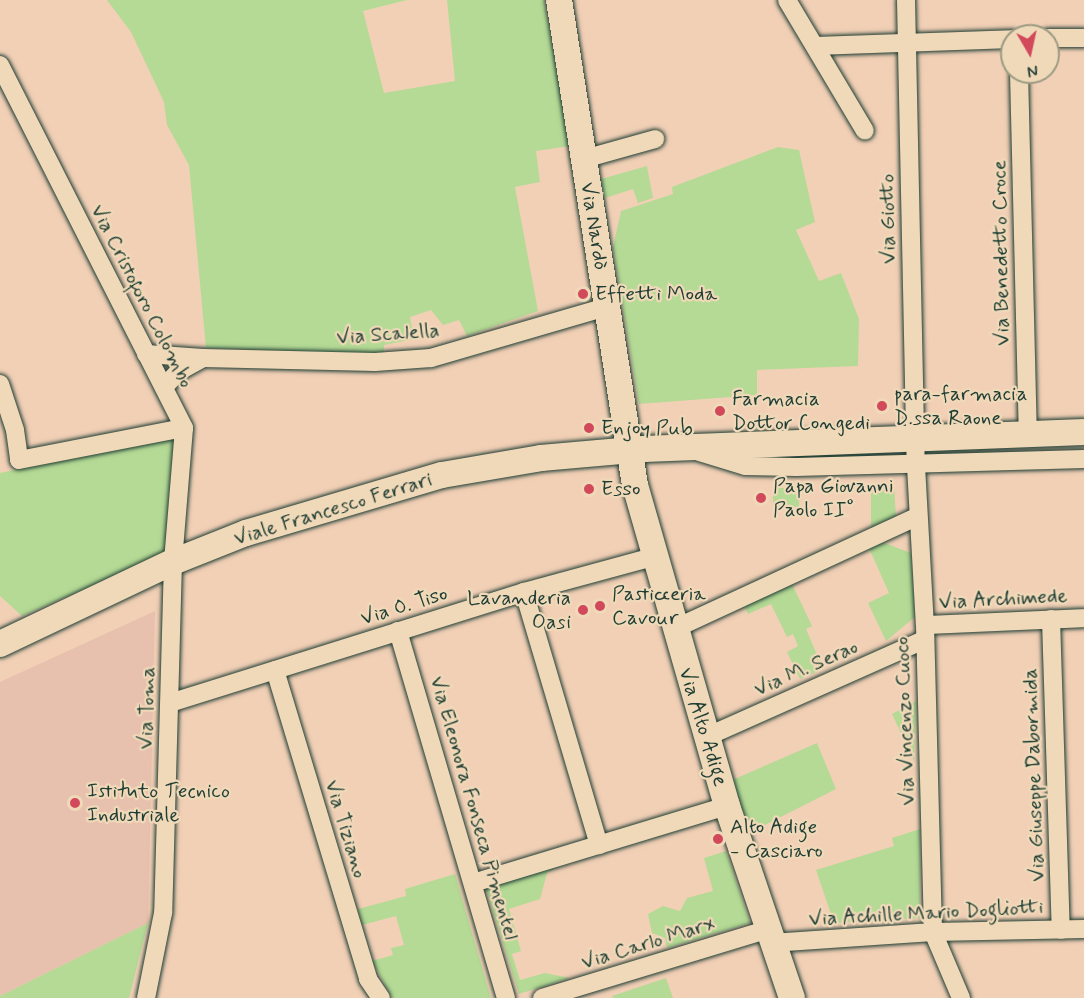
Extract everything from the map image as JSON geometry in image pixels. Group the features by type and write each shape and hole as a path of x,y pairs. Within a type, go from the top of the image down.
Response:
{"street":[{"name":"Via Nardò","path":"559,0 629,451"},
{"path":"787,0 865,131"},
{"name":"Via Giotto","path":"906,0 915,438"},
{"path":"1060,38 1084,38"},
{"path":"815,46 1000,40"},
{"name":"Via Cristoforo Colombo","path":"0,64 184,428"},
{"name":"Via Benedetto Croce","path":"1019,84 1028,434"},
{"path":"584,159 655,139"},
{"name":"Via Scalella","path":"146,354 203,358 375,362 431,358 606,307"},
{"path":"164,387 178,372 203,358"},
{"path":"0,384 15,430 19,460 184,428 173,562"},
{"name":"Viale Francesco Ferrari","path":"0,644 173,562 246,533 442,476 541,458 629,451 1084,432"},
{"name":"Via Vincenzo Cuoco","path":"915,438 924,632 933,933 961,998"},
{"name":"Viale Francesco Ferrari","path":"686,448 745,466 916,465 1084,459"},
{"name":"Via Alto Adige","path":"629,451 653,557 706,737 768,937 792,998"},
{"path":"674,629 918,516"},
{"name":"Via O. Tiso","path":"170,703 524,592 653,557"},
{"name":"Via Toma","path":"146,998 163,914 173,562"},
{"path":"524,592 599,845"},
{"name":"Via Archimede","path":"924,632 1051,619 1084,618"},
{"name":"Via Giuseppe Dabormida","path":"1051,619 1061,930"},
{"name":"Via Eleonora Fonseca Pimentel","path":"398,631 506,998"},
{"name":"Via M. Serao","path":"706,737 924,632"},
{"name":"Via Tiziano","path":"275,670 368,979 381,998"},
{"path":"473,883 727,806"},
{"name":"Via Achille Mario Dogliotti","path":"768,937 1084,929"},
{"name":"Via Carlo Marx","path":"543,998 768,937"}],"shaded area":[{"name":"Istituto Tecnico Industriale","path":"155,611 148,923 0,996 0,682"}],"green space":[{"path":"107,0 407,0 363,11 384,93 455,81 447,0 544,0 570,146 536,151 540,182 515,187 538,311 467,336 459,320 443,325 431,310 410,317 414,339 384,345 384,355 206,348 189,165 167,125 164,102 131,32"},
{"path":"778,147 799,150 815,222 796,230 819,281 841,273 859,319 858,366 757,370 757,395 639,404 613,247 621,211 673,194 672,187"},
{"path":"647,166 653,198 638,203 633,189 605,198 601,179"},
{"path":"174,436 165,554 22,616 0,596 0,473"},
{"path":"871,484 894,485 896,517 871,532"},
{"path":"773,488 799,488 799,507 773,507"},
{"path":"882,542 911,553 915,617 886,641 868,603 889,593 869,548"},
{"path":"792,584 812,626 806,629 823,669 800,679 787,652 798,646 793,634 787,637 771,604 748,614 744,606"},
{"path":"916,701 914,761 892,714"},
{"path":"817,743 836,789 749,833 730,781"},
{"path":"920,829 920,918 834,923 816,870 894,846 892,838"},
{"path":"726,851 750,923 667,948 665,938 652,933 648,914 663,906 680,911 687,898 713,891 704,858"},
{"path":"571,860 547,873 540,899 509,909 521,951 512,954 520,980 545,973 570,978 519,994 485,885"},
{"path":"455,874 491,998 392,998 372,961 393,955 391,948 404,945 396,916 362,925 358,909 406,896 405,889"},
{"path":"148,923 129,998 0,998 0,996"},
{"path":"666,978 673,998 613,998 612,996"}],"place":[{"name":"Effetti Moda","path":"583,294"},
{"name":"para-farmacia D.ssa Raone","path":"882,406"},
{"name":"Farmacia Dottor Congedi","path":"720,411"},
{"name":"Enjoy Pub","path":"589,428"},
{"name":"Esso","path":"589,489"},
{"name":"Papa Giovanni Paolo II°","path":"761,498"},
{"name":"Pasticceria Cavour","path":"600,606"},
{"name":"Lavanderia Oasi","path":"583,610"},
{"name":"Istituto Tecnico Industriale","path":"75,803"},
{"name":"Alto Adige - Casciaro","path":"718,839"}]}
